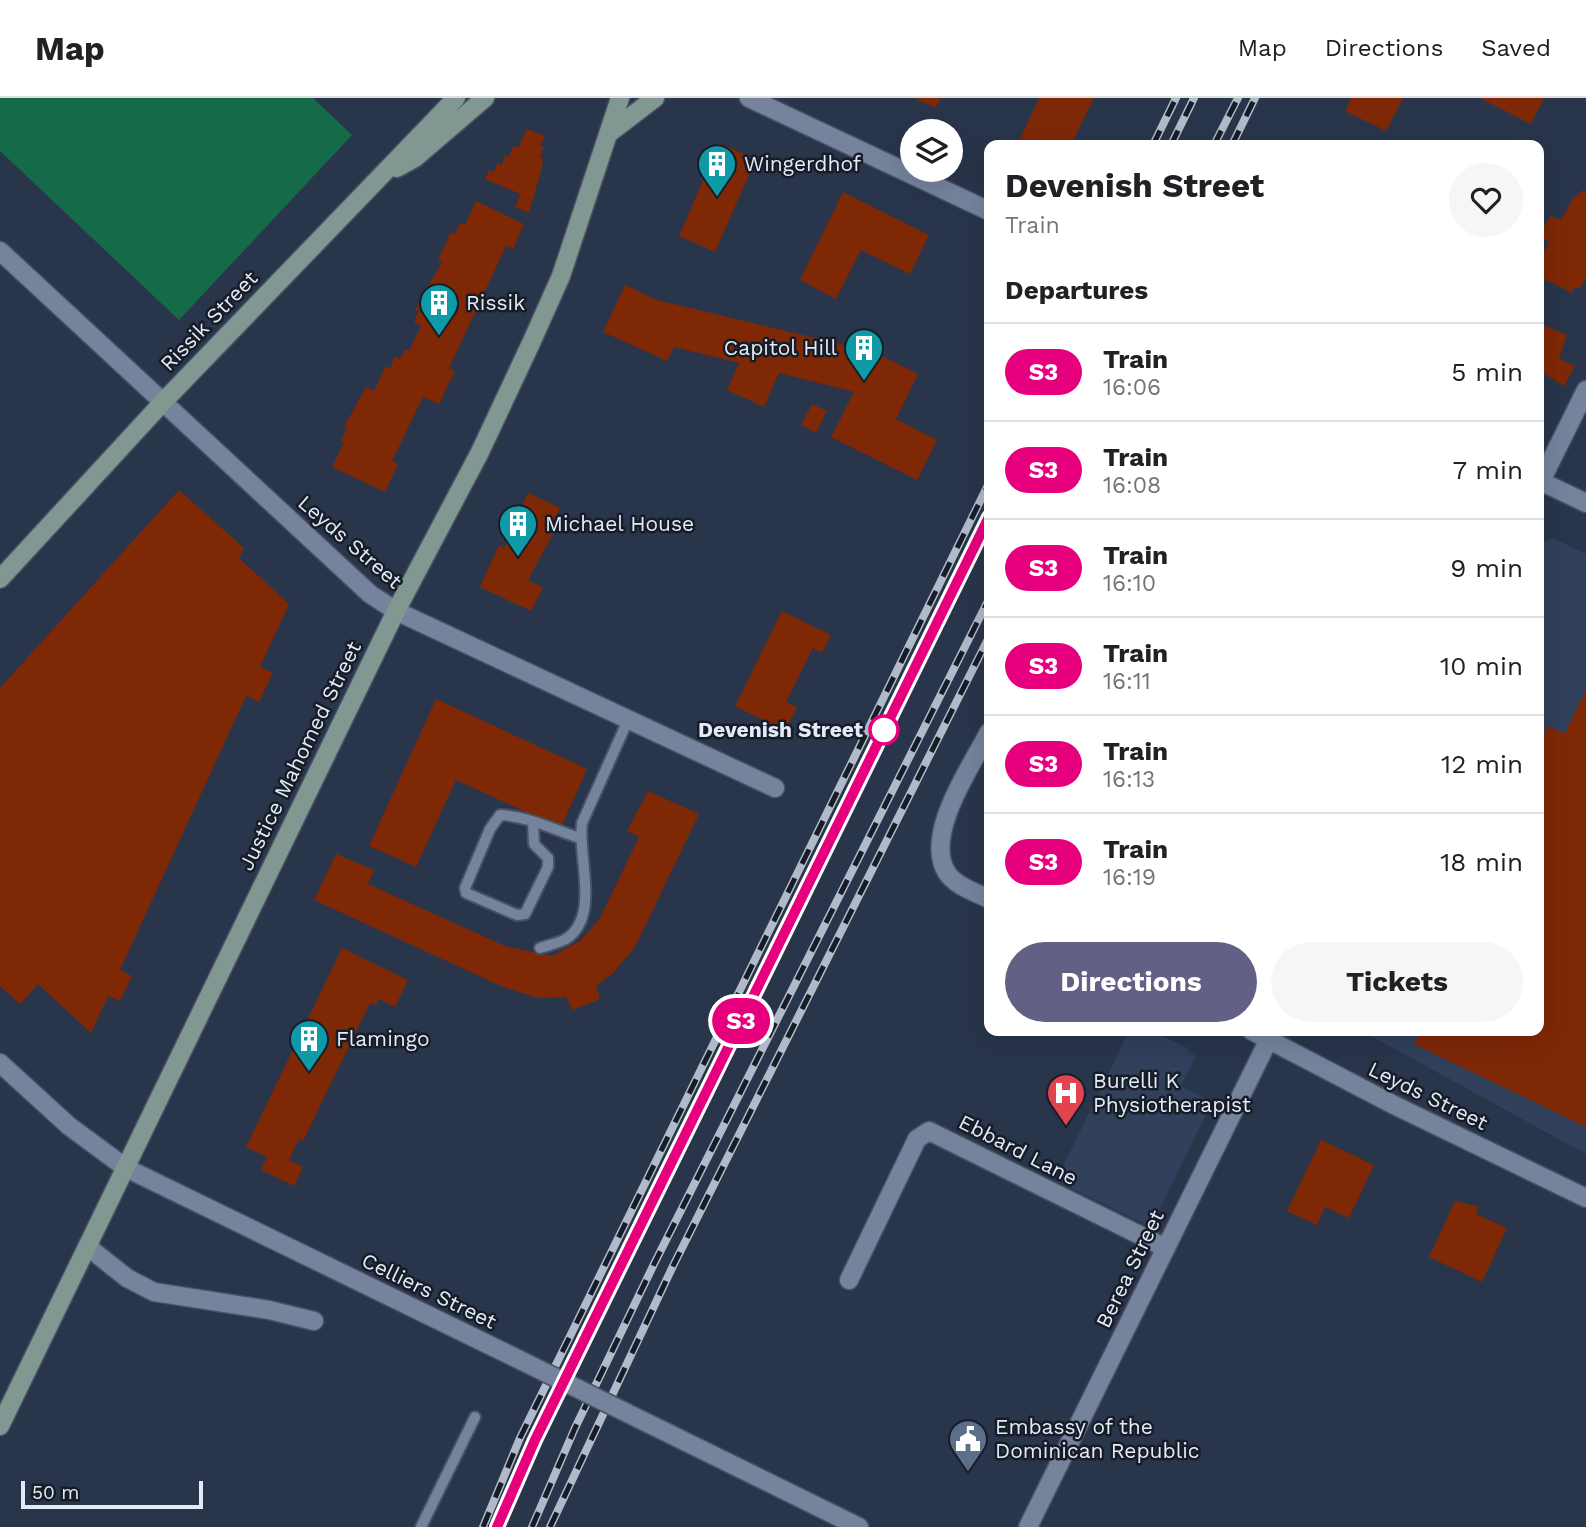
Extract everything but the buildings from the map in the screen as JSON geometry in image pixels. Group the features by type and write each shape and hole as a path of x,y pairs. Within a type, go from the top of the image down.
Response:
{"main road":[{"name":"Rissik Street","path":"0,579 163,402 456,98"},
{"path":"376,180 415,158 485,98"},
{"name":"Justice Mahomed Street","path":"0,1426 396,611 480,452 561,276 620,98"},
{"path":"606,136 655,98"}],"street":[{"path":"749,98 984,209"},
{"name":"Leyds Street","path":"0,251 360,586 396,611 775,788"},
{"path":"1544,473 1586,390"},
{"path":"1544,485 1586,503"},
{"path":"984,742 945,821 940,841 942,860 947,873 957,882 984,896"},
{"name":"Berea Street","path":"1028,1527 1166,1248 1263,1036"},
{"name":"Leyds Street","path":"1268,1036 1394,1105 1586,1198"},
{"name":"Celliers Street","path":"0,1063 69,1126 126,1168 859,1527"},
{"name":"Ebbard Lane","path":"849,1280 917,1139 929,1131 1166,1248"},
{"path":"88,1247 127,1278 154,1292 269,1310 314,1321"}],"lane":[{"path":"540,947 565,940 575,931 586,901 580,838 582,823 628,720"},
{"path":"533,823 534,844 548,858 548,867 524,914 517,915 466,893 465,888 490,829 500,815 533,823 580,838"},
{"path":"421,1527 475,1417"}],"shaded area":[{"path":"1553,538 1586,554 1586,1154 1371,1036 1544,1036 1544,540"},
{"path":"1127,1036 1162,1036 1189,1049 1188,1052 1196,1056 1181,1086 1212,1102 1151,1227 1056,1181"}],"green space":[{"path":"0,98 313,98 352,135 179,320 0,151"}],"railway":[{"path":"1155,140 1176,98"},
{"path":"1173,140 1194,98"},
{"path":"1217,140 1238,98"},
{"path":"1234,140 1255,98"},
{"path":"483,1527 520,1438 984,493"},
{"path":"497,1527 535,1440 984,527"},
{"path":"532,1527 575,1428 655,1262 984,609"},
{"path":"550,1527 673,1266 984,647"}],"train":[{"name":"S3","path":"497,1527 535,1440 984,527"}],"place":[{"name":"Wingerdhof","path":"717,198"},
{"name":"Rissik","path":"439,337"},
{"name":"Capitol Hill","path":"864,382"},
{"name":"Michael House","path":"518,558"},
{"name":"Devenish Street","path":"884,730"},
{"name":"Flamingo","path":"309,1073"},
{"name":"Burelli K Physiotherapist","path":"1066,1127"},
{"name":"Embassy of the Dominican Republic","path":"968,1473"}]}
